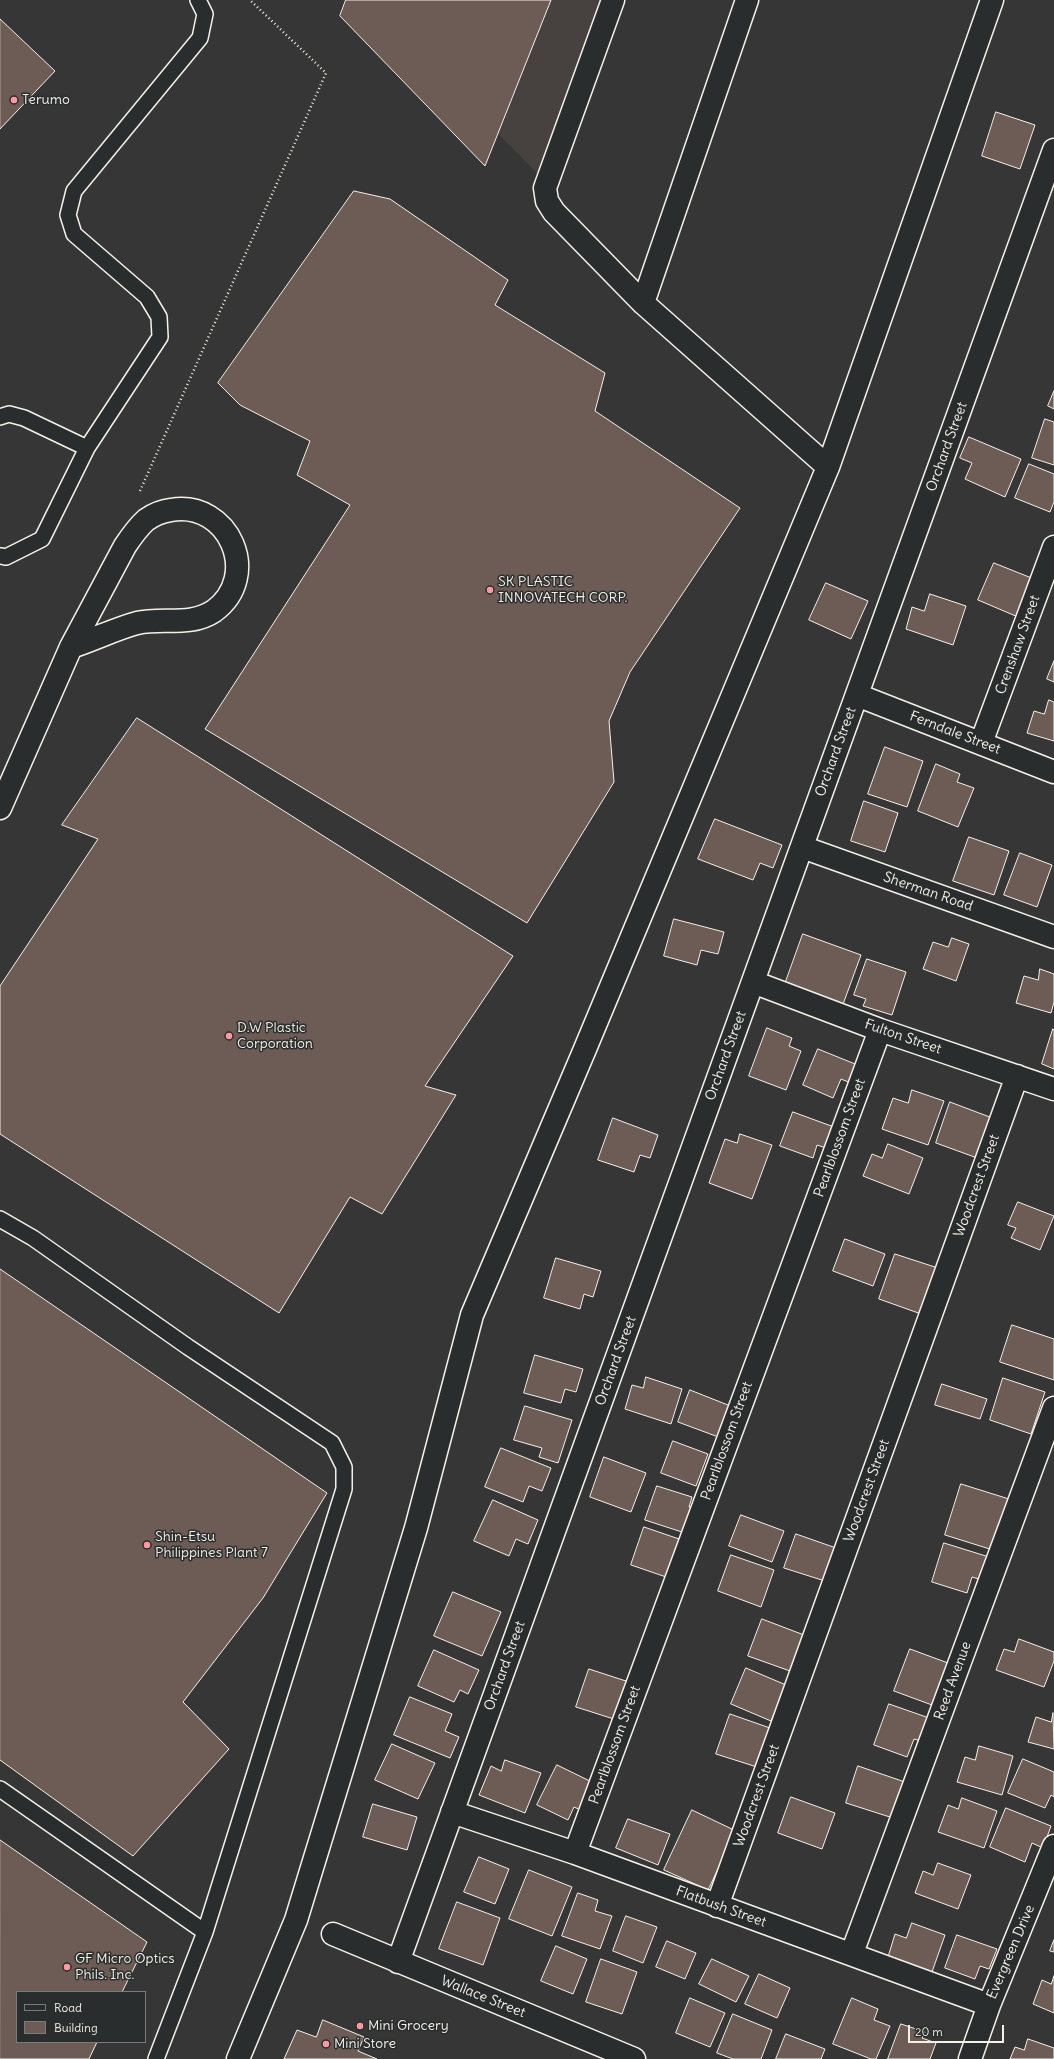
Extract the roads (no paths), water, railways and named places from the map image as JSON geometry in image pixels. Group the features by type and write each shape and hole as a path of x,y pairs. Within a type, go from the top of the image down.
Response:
{"street":[{"path":"613,0 545,188 547,201 554,212 643,303 828,467"},
{"path":"643,303 747,0"},
{"path":"238,2059 296,1920 416,1528 472,1315 828,467 992,0"},
{"name":"Orchard Street","path":"398,1962 1054,150"},
{"path":"0,808 71,647 125,546 147,520 162,511 179,508 196,510 212,517 225,530 234,545 237,563 235,581 227,598 214,611 198,619 180,622 160,621 138,623 71,647"},
{"name":"Crenshaw Street","path":"981,743 1054,547"},
{"name":"Ferndale Street","path":"857,695 1054,772"},
{"name":"Sherman Road","path":"802,847 1054,937"},
{"name":"Fulton Street","path":"753,982 880,1030 1054,1089"},
{"name":"Pearlblossom Street","path":"575,1853 880,1030"},
{"name":"Woodcrest Street","path":"718,1906 1017,1076"},
{"name":"Reed Avenue","path":"852,1953 1054,1408"},
{"name":"Flatbush Street","path":"452,1812 575,1853 989,2004"},
{"name":"Evergreen Drive","path":"970,2059 989,2004 1049,1877 1054,1846"},
{"name":"Wallace Street","path":"332,1934 634,2059"}],"lane":[{"path":"0,556 6,557 42,539 88,448 160,337 159,317 147,297 74,234 68,215 74,191 200,38 205,14 198,0"},
{"path":"0,417 9,414 24,418 88,448"},
{"path":"0,1219 33,1238 188,1347 332,1443 344,1467 344,1489 205,1932 156,2059"},
{"path":"0,1789 205,1932"}],"place":[{"name":"Terumo","path":"14,100"},
{"name":"SK PLASTIC INNOVATECH CORP.","path":"490,590"},
{"name":"D.W Plastic Corporation","path":"229,1036"},
{"name":"Shin-Etsu Philippines Plant 7","path":"147,1545"},
{"name":"GF Micro Optics Phils. Inc.","path":"67,1967"},
{"name":"Mini Grocery","path":"360,2026"},
{"name":"Mini Store","path":"326,2044"}]}
